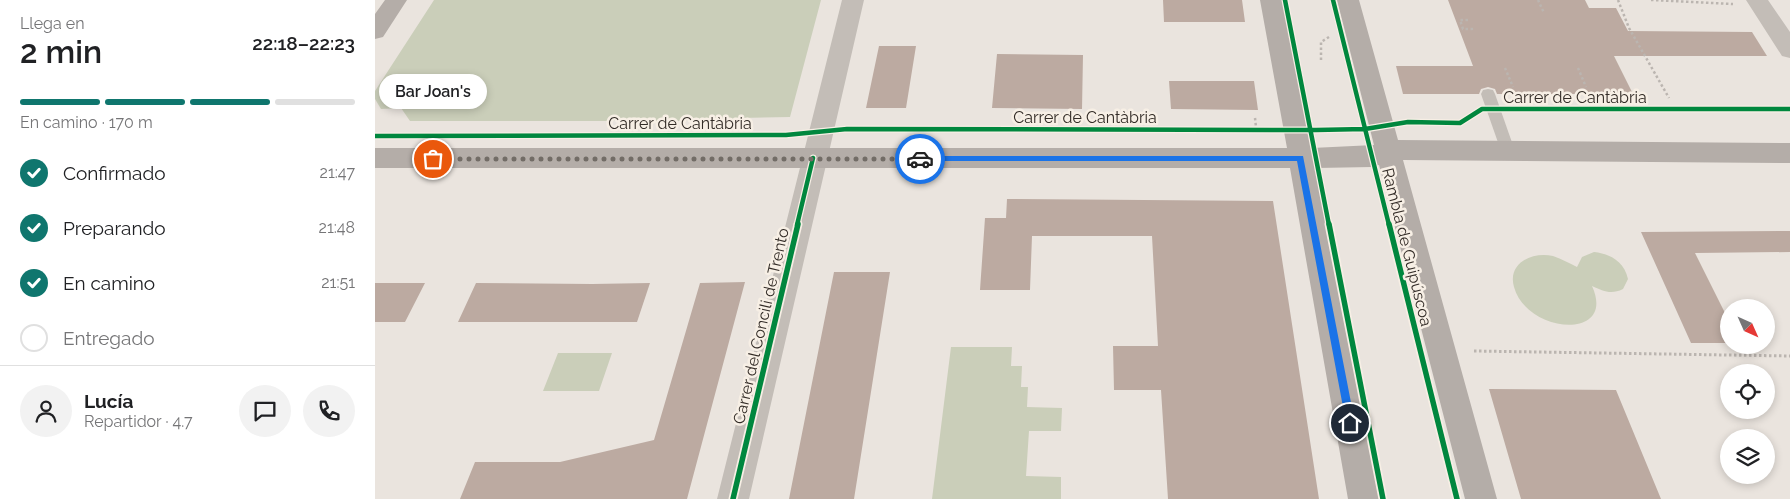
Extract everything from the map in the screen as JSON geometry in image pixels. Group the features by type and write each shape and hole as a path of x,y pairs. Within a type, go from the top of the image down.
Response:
{"street":[{"path":"375,31 396,0"},
{"name":"Carrer del Concili de Trento","path":"733,499 813,158 853,0"},
{"path":"1271,0 1364,499"},
{"name":"Rambla de Guipúscoa","path":"1348,0 1481,499"},
{"path":"1748,2 1790,50"},
{"path":"375,158 1372,158 1388,150 1790,152"}],"lane":[{"path":"1488,94 1508,151"}],"path":[{"path":"1538,0 1544,13"},
{"path":"1618,0 1629,28 1669,98"},
{"path":"1651,0 1748,2"},
{"path":"1468,20 1460,20 1463,29 1473,29 1471,27"},
{"path":"1321,60 1321,42 1329,37"},
{"path":"1505,68 1513,87"},
{"path":"1578,68 1586,87"},
{"path":"1255,118 1256,127"},
{"path":"1246,130 1295,130"},
{"path":"1474,351 1790,356"}],"green space":[{"path":"434,0 821,0 790,117 739,118 735,121 410,121 401,108 381,109 375,99 375,91"},
{"path":"1594,252 1611,257 1620,263 1628,279 1623,289 1615,292 1603,291 1592,286 1596,304 1592,316 1582,323 1567,325 1551,322 1535,314 1522,303 1514,287 1513,279 1514,271 1523,261 1537,255 1545,255 1556,257 1577,267 1582,257"},
{"path":"951,347 1012,347 1011,366 1022,366 1021,387 1028,387 1027,407 1062,408 1061,431 1029,431 1026,476 1061,477 1061,499 932,499"},
{"path":"558,353 612,353 599,391 543,391"}],"building":[{"path":"1163,0 1242,0 1245,22 1164,22"},
{"path":"1448,0 1585,0 1589,8 1616,8 1628,31 1752,32 1767,56 1614,56 1633,94 1497,94 1495,89 1488,87 1481,89 1479,94 1403,94 1396,66 1473,66"},
{"path":"879,46 916,46 906,108 866,108"},
{"path":"997,54 1083,55 1082,109 992,108"},
{"path":"1169,81 1254,81 1258,110 1171,109"},
{"path":"1007,199 1273,201 1319,499 1168,499 1161,390 1114,390 1113,346 1158,346 1152,236 1032,236 1030,290 980,290 985,218 1006,218"},
{"path":"1790,231 1790,252 1695,253 1720,303 1720,343 1691,343 1641,232"},
{"path":"834,272 890,272 854,499 789,499"},
{"path":"745,282 687,499 460,499 475,462 560,462 654,440 700,283"},
{"path":"375,283 425,283 405,322 375,322"},
{"path":"476,283 650,283 637,322 458,322"},
{"path":"1489,389 1616,390 1661,499 1521,499"}],"cycle path":[{"path":"1285,0 1383,499"},
{"path":"1333,0 1457,499"},
{"name":"Carrer de Cantàbria","path":"375,136 786,135 847,129 1316,130 1365,129 1408,122 1460,123 1482,109 1790,109"},
{"path":"733,499 813,158"}],"way so far":[{"path":"433,159 920,159"}],"place":[{"name":"Bar Joan's","path":"433,159"}],"route":[{"path":"920,159 1300,158 1313,218 1350,423"}]}
